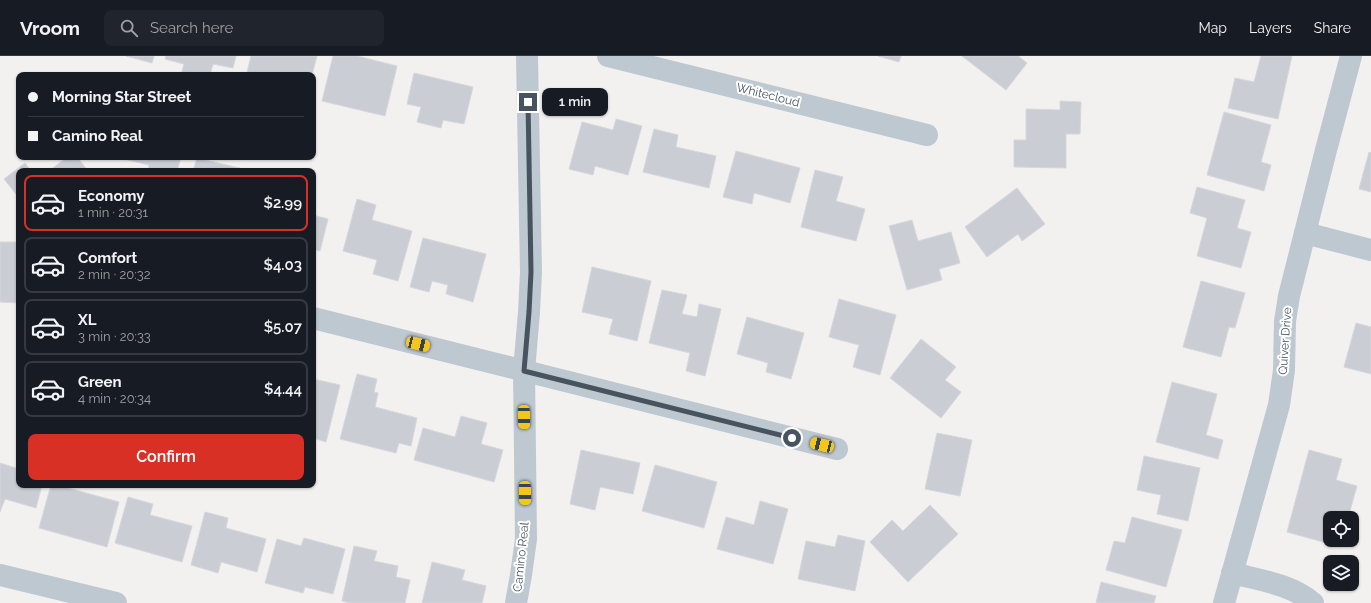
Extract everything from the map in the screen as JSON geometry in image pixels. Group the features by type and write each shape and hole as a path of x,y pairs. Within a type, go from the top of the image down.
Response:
{"street":[{"name":"Camino Real","path":"516,603 522,575 526,539 524,371 531,272 527,56"},
{"name":"Whitecloud","path":"608,56 927,135"},
{"name":"Quiver Drive","path":"1224,603 1279,404 1284,370 1285,321 1289,296 1326,150 1352,56"},
{"path":"1305,233 1371,250"},
{"path":"316,319 837,449"},
{"path":"1232,573 1282,586 1313,603"},
{"path":"0,574 116,603"}],"building":[{"path":"126,56 154,56 152,63"},
{"path":"166,56 236,56 233,68 213,64 211,72 182,72 184,64 165,59"},
{"path":"251,56 317,56 313,72 247,72"},
{"path":"333,56 357,56 397,66 385,116 322,101"},
{"path":"878,56 901,56 899,62"},
{"path":"962,56 1018,56 1027,63 1006,90"},
{"path":"1261,56 1292,56 1278,119 1228,108 1235,78 1254,82"},
{"path":"414,73 473,87 464,124 443,120 441,128 417,122 421,107 407,104"},
{"path":"1060,101 1081,102 1080,134 1066,134 1066,168 1014,167 1014,140 1026,140 1026,109 1060,110"},
{"path":"1224,112 1271,125 1261,162 1271,165 1264,191 1207,175"},
{"path":"616,119 642,126 628,175 595,166 593,175 569,169 582,122 613,130"},
{"path":"654,129 678,135 676,147 716,156 709,188 643,172"},
{"path":"736,151 800,168 790,203 754,193 752,204 723,197"},
{"path":"1369,152 1371,153 1371,192 1359,189"},
{"path":"63,160 79,160 86,168 53,168"},
{"path":"128,160 180,160 178,168 148,168 149,165"},
{"path":"196,160 205,160 239,168 194,168"},
{"path":"25,163 29,168 18,168"},
{"path":"16,170 16,194 4,179"},
{"path":"815,170 843,177 836,201 865,209 856,241 801,227"},
{"path":"1197,187 1245,200 1237,228 1251,232 1241,268 1197,256 1207,218 1190,213"},
{"path":"1017,188 1045,224 1022,241 1018,234 987,257 965,227"},
{"path":"357,199 376,205 372,220 412,231 398,281 373,274 377,260 343,251"},
{"path":"316,216 328,219 320,251 316,250"},
{"path":"912,220 918,241 951,232 960,263 939,269 942,280 907,290 889,226"},
{"path":"423,238 486,254 473,302 446,294 448,285 432,281 429,292 410,287"},
{"path":"0,242 16,242 16,303 0,302"},
{"path":"592,267 651,281 637,341 609,334 613,319 582,312"},
{"path":"1201,281 1245,293 1235,328 1229,327 1221,357 1183,347"},
{"path":"662,290 687,295 682,314 697,317 699,304 721,309 705,376 686,371 690,353 649,343"},
{"path":"839,299 896,315 880,375 853,367 859,345 829,337"},
{"path":"747,317 804,333 791,379 766,372 768,363 737,354"},
{"path":"1356,323 1371,327 1371,374 1344,367"},
{"path":"921,339 956,367 945,380 961,392 941,418 890,378"},
{"path":"357,374 377,379 374,392 378,393 375,407 417,418 411,446 399,443 396,453 340,439"},
{"path":"316,380 340,385 326,442 316,439"},
{"path":"1172,382 1217,394 1206,435 1223,440 1218,459 1156,442"},
{"path":"461,416 487,423 481,444 503,450 494,482 414,460 423,428 455,437"},
{"path":"937,433 972,440 960,496 925,489"},
{"path":"581,450 640,463 633,494 600,487 595,510 570,504"},
{"path":"1309,450 1342,459 1336,480 1357,486 1350,511 1323,511 1323,542 1287,532"},
{"path":"1144,456 1200,468 1188,521 1157,514 1161,495 1137,490"},
{"path":"0,463 16,468 16,488 41,488 36,508 5,499 0,512"},
{"path":"655,465 717,482 704,528 642,511"},
{"path":"50,488 68,488 119,502 107,547 39,528"},
{"path":"128,497 153,504 150,515 192,526 182,562 115,543"},
{"path":"760,501 788,509 773,564 717,549 726,517 754,525"},
{"path":"930,505 958,534 908,582 870,542 892,520 903,531"},
{"path":"205,512 228,518 226,528 266,539 257,572 221,562 218,573 191,565"},
{"path":"1132,517 1182,530 1166,587 1106,570 1114,541 1125,543"},
{"path":"838,535 865,541 855,591 798,579 806,541 835,547"},
{"path":"304,538 345,549 333,594 305,587 303,593 265,583 277,539 301,546"},
{"path":"354,546 377,551 374,561 398,566 396,577 410,580 405,603 350,603 342,601"},
{"path":"432,562 465,570 462,580 486,586 482,603 422,603"},
{"path":"1101,582 1156,596 1154,603 1096,603"}],"route":[{"path":"528,102 531,272 524,371 792,438"}]}
